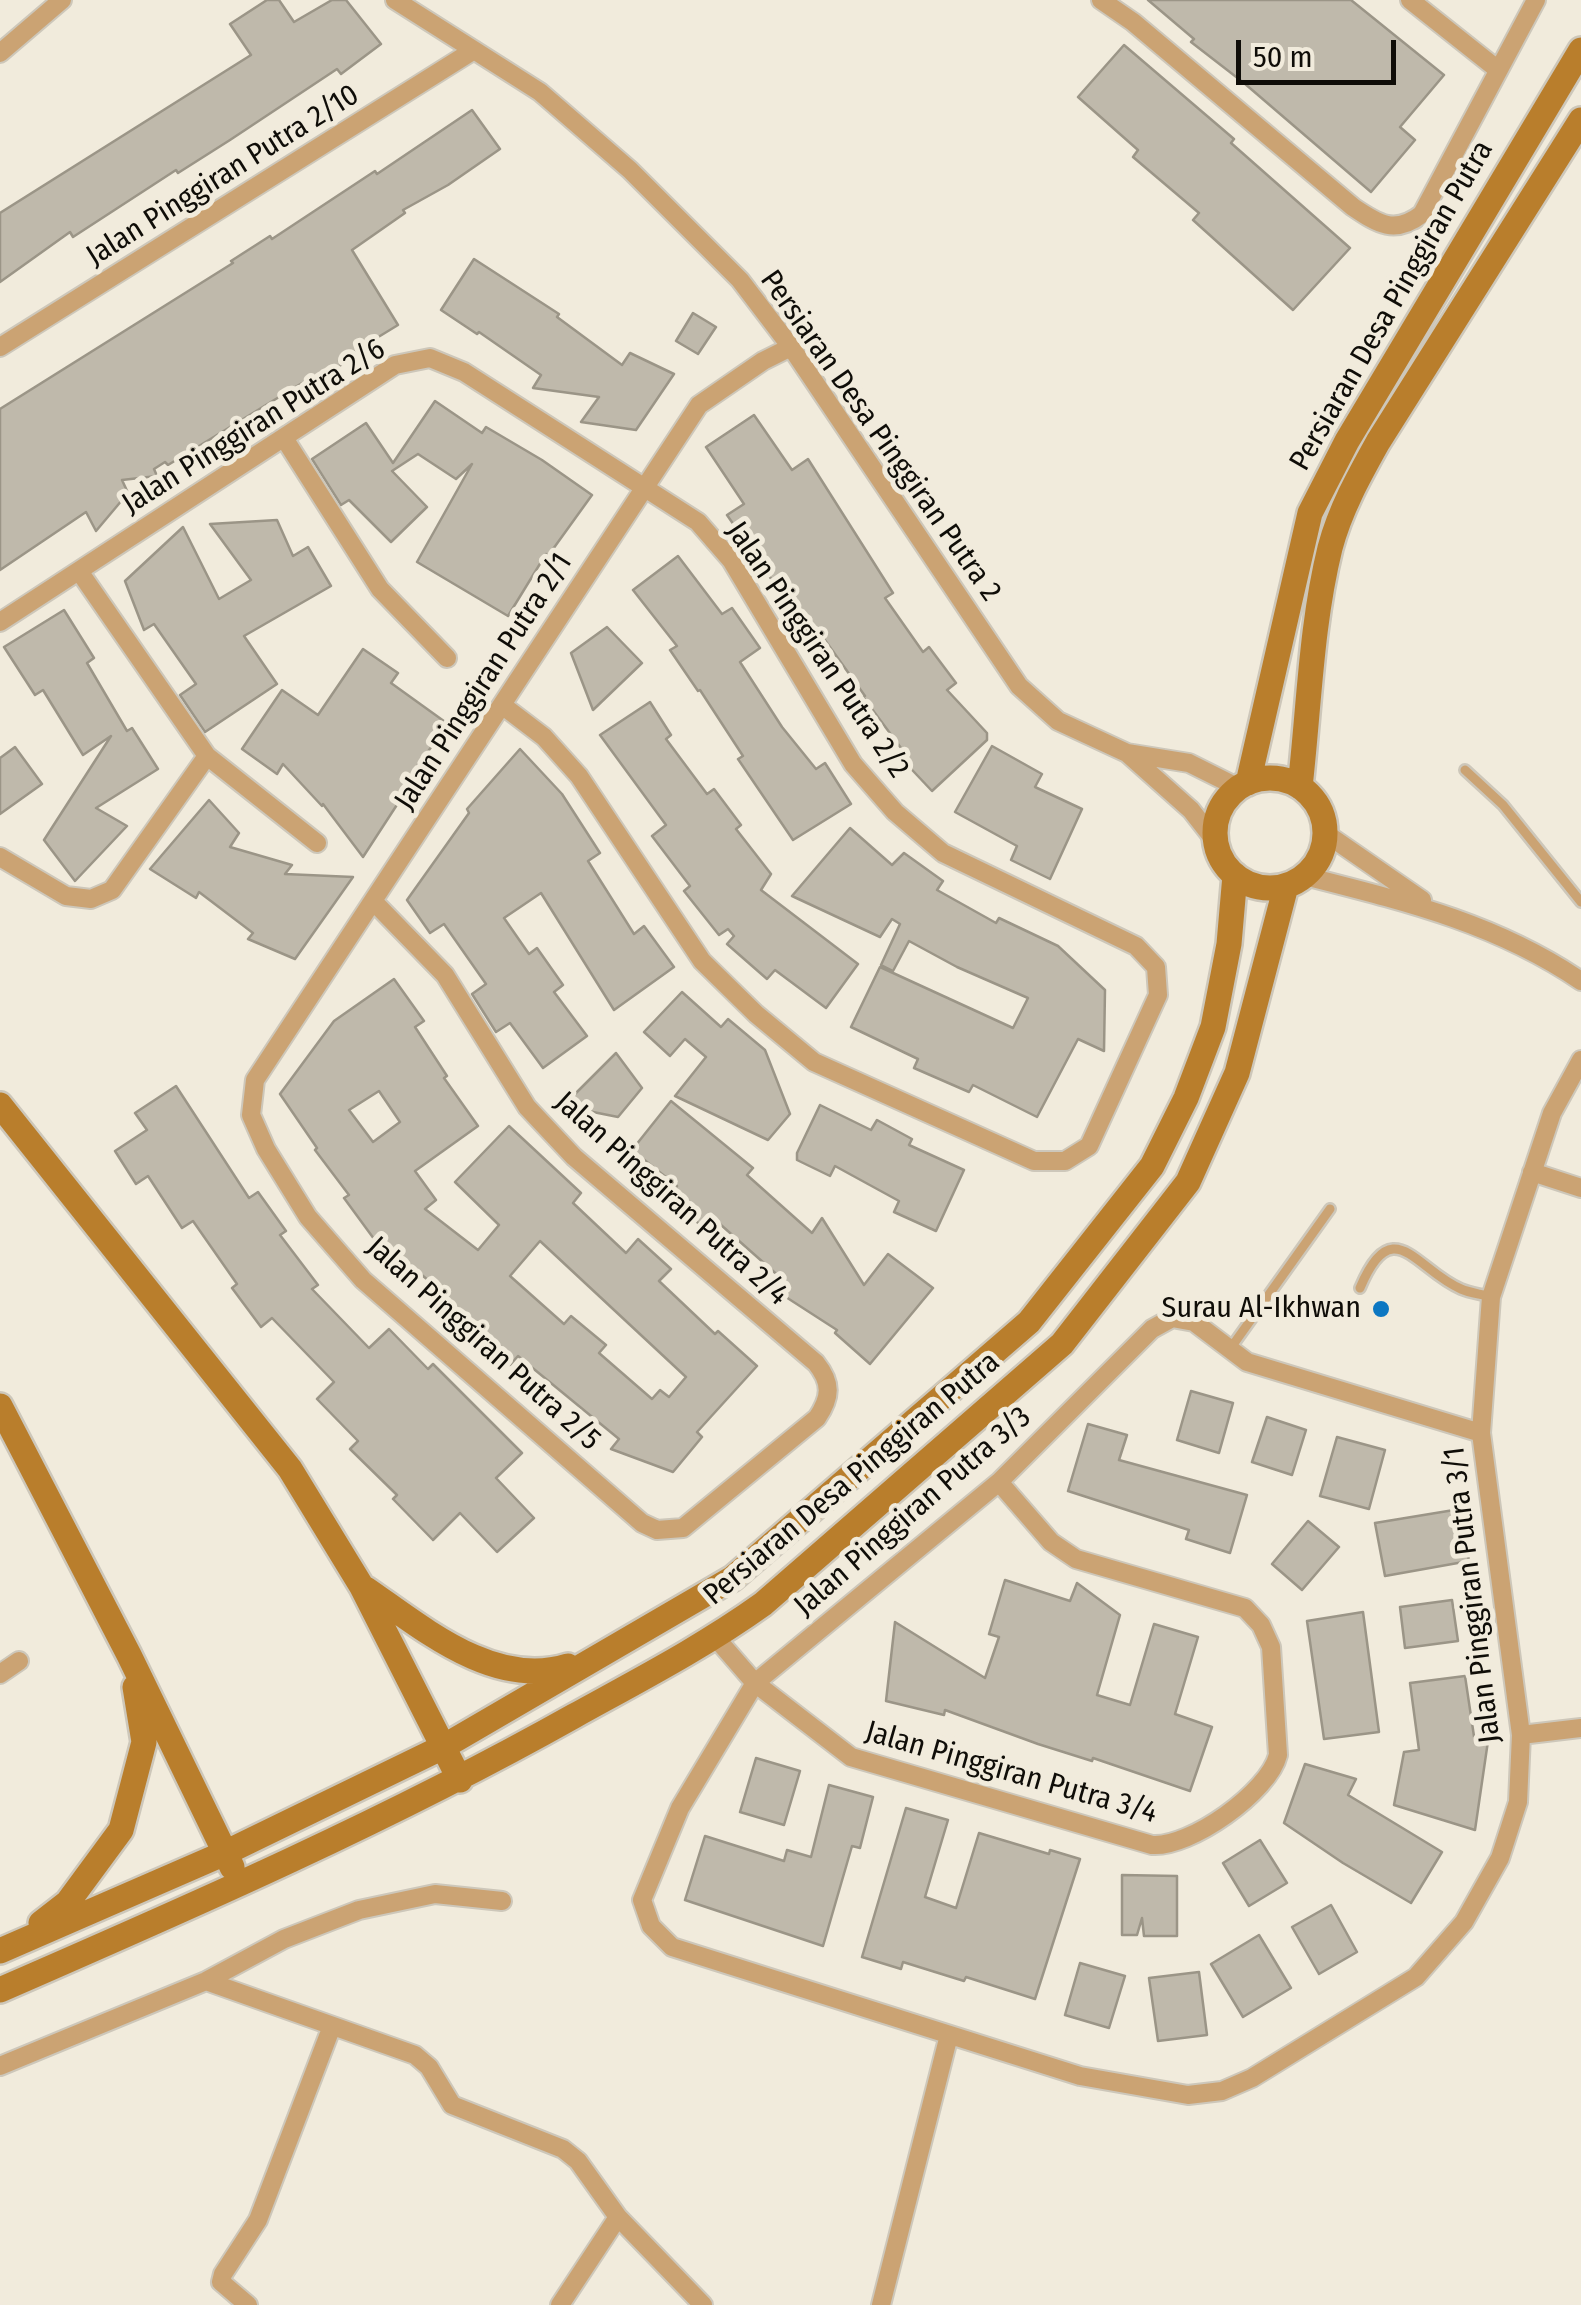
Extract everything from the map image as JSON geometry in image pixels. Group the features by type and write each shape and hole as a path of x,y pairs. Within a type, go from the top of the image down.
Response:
{"street":[{"path":"0,54 62,0"},
{"name":"Persiaran Desa Pinggiran Putra 2","path":"396,0 540,92 630,170 740,280 791,347 1019,686 1058,721 1127,752 1189,764 1244,785"},
{"path":"1101,0 1133,22 1372,220 1392,226 1408,224 1422,214 1536,0"},
{"path":"1410,0 1497,70"},
{"name":"Jalan Pinggiran Putra 2/10","path":"0,348 474,50"},
{"name":"Persiaran Desa Pinggiran Putra","path":"1244,785 1310,512 1347,440 1581,50"},
{"name":"Persiaran Desa Pinggiran Putra","path":"1300,787 1320,601 1331,546 1349,496 1378,442 1577,134"},
{"name":"Jalan Pinggiran Putra 2/1","path":"255,1080 699,405 763,361 791,347"},
{"name":"Jalan Pinggiran Putra 2/6","path":"0,622 395,365 430,358 464,372 646,487"},
{"path":"284,438 380,589 448,658"},
{"name":"Jalan Pinggiran Putra 2/2","path":"502,705 544,737 579,776 702,960 756,1014 814,1062 1034,1161 1065,1161 1089,1146 1158,995 1156,967 1136,946 943,853 895,812 853,764 731,560 698,522 646,487"},
{"path":"79,571 206,756 317,843"},
{"name":"Persiaran Desa Pinggiran Putra 2","path":"1127,752 1191,810 1216,842"},
{"path":"0,857 66,896 91,899 112,890 206,756"},
{"path":"1296,881 1316,864 1325,833 1314,800 1300,787 1284,780 1266,778 1244,785 1219,812 1216,842 1222,860 1234,875 1259,887 1296,881 1435,909 1506,938 1581,981"},
{"path":"1325,833 1435,909"},
{"name":"Persiaran Desa Pinggiran Putra","path":"4,1949 224,1854 443,1747 733,1578 1029,1322 1152,1166 1186,1098 1213,1028 1229,944 1234,875"},
{"name":"Persiaran Desa Pinggiran Putra","path":"0,1990 242,1884 460,1780 716,1638 763,1604 1062,1344 1188,1182 1237,1073 1296,881"},
{"name":"Jalan Pinggiran Putra 2/4","path":"374,902 445,975 527,1107 574,1157 816,1363 826,1376 826,1404 816,1418 750,1473"},
{"name":"Jalan Pinggiran Putra 3/1","path":"642,1900 651,1926 672,1947 1080,2076 1188,2095 1222,2092 1252,2078 1416,1977 1464,1922 1500,1858 1518,1802 1521,1735 1480,1433 1491,1297 1552,1113 1581,1060"},
{"name":"Jalan Pinggiran Putra 2/5","path":"255,1080 252,1114 266,1149 308,1218 363,1280 642,1523 657,1530 683,1528 750,1473"},
{"path":"0,1106 290,1470 362,1586 460,1780"},
{"path":"1532,1172 1581,1188"},
{"name":"Jalan Pinggiran Putra 3/3","path":"642,1900 680,1808 755,1683 999,1482 1152,1329 1172,1318 1194,1322 1247,1362 1480,1433"},
{"path":"0,1406 129,1654 242,1884"},
{"name":"Jalan Pinggiran Putra 3/4","path":"716,1638 755,1683 851,1757 1152,1845 1177,1842 1227,1814 1266,1781 1278,1755 1271,1647 1261,1625 1245,1608 1076,1559 1051,1542 999,1482"},
{"path":"362,1586 444,1643 488,1664 544,1674 604,1655"},
{"path":"4,1949 68,1902 121,1830 144,1742 129,1654"},
{"path":"0,1674 19,1661"},
{"path":"1521,1735 1581,1728"},
{"path":"0,2066 206,1981 284,1939 360,1910 435,1894 502,1901"},
{"path":"206,1981 422,2059 452,2106 564,2150 578,2161 618,2216 702,2305"},
{"path":"248,2305 222,2282 222,2274 258,2220 332,2026"},
{"path":"882,2305 950,2035"},
{"path":"560,2305 618,2216"}],"lane":[{"path":"1465,770 1503,806 1581,902"},
{"path":"1230,1349 1330,1208"},
{"path":"1360,1288 1372,1262 1391,1249 1419,1258 1460,1289 1491,1297"}],"building":[{"path":"267,0 279,0 294,22 332,0 346,0 381,44 341,74 337,69 73,237 70,232 0,282 0,213 251,55 230,24"},
{"path":"1148,0 1351,0 1444,75 1400,127 1415,140 1371,192 1191,42 1194,39"},
{"path":"1124,45 1234,139 1231,143 1350,248 1293,310 1193,220 1199,213 1133,157 1138,150 1078,97"},
{"path":"472,110 500,149 403,210 405,213 352,250 398,325 304,387 302,383 168,465 165,462 154,469 157,476 122,480 128,493 96,531 86,512 0,570 0,409 270,236 272,239 375,171 377,174"},
{"path":"474,259 559,314 557,317 622,365 630,353 674,374 636,430 581,422 599,397 533,388 541,375 441,310"},
{"path":"693,313 716,327 698,354 676,341"},
{"path":"435,401 482,433 486,427 542,460 592,495 546,554 508,616 417,562 472,464 456,479 418,454 392,471 427,507 391,542 349,500 341,505 312,459 366,423 393,463"},
{"path":"754,415 792,470 808,459 893,593 885,598 923,652 929,647 956,683 947,690 987,733 987,740 932,791 899,756 904,752 865,696 822,636 814,641 727,515 744,504 706,447"},
{"path":"277,520 293,556 308,547 331,586 244,636 277,684 205,732 180,695 196,684 154,624 144,630 125,581 183,527 219,599 251,580 210,524"},
{"path":"678,556 722,614 732,608 760,648 740,662 782,727 816,769 825,763 851,804 793,840 738,759 743,756 670,650 677,646 633,590"},
{"path":"64,610 94,658 87,663 127,731 132,728 158,769 96,808 127,826 75,881 44,840 111,736 83,755 43,690 35,695 4,647"},
{"path":"607,627 642,663 593,710 571,653"},
{"path":"363,649 398,673 391,683 448,724 413,772 417,774 363,857 323,804 283,764 277,774 242,749 282,690 318,715"},
{"path":"650,702 671,735 666,739 707,794 714,789 741,825 736,829 771,874 761,890 858,964 826,1008 775,970 767,979 727,944 734,936 728,929 719,935 684,891 690,886 652,836 666,825 600,735"},
{"path":"992,746 1042,774 1035,787 1082,809 1050,879 1011,860 1017,846 955,812"},
{"path":"15,747 42,784 0,814 0,758"},
{"path":"520,749 562,794 600,853 588,861 634,934 644,926 674,967 614,1010 541,893 504,918 529,954 537,948 563,985 554,992 587,1036 543,1068 510,1023 496,1032 472,994 486,984 444,924 430,933 407,900 469,813 467,809"},
{"path":"209,800 239,833 230,847 292,865 285,874 353,877 295,959 248,939 253,933 199,892 196,898 150,869"},
{"path":"850,828 892,865 904,853 943,881 937,890 996,923 999,918 1058,946 1105,990 1104,1051 1078,1039 1037,1117 973,1085 969,1092 914,1068 918,1059 851,1027 880,967 1013,1028 1028,998 909,941 893,971 881,965 900,924 892,919 880,937 792,896"},
{"path":"394,979 424,1021 415,1027 447,1076 444,1078 478,1126 415,1171 436,1200 425,1209 478,1250 499,1225 455,1182 509,1126 581,1193 573,1203 626,1253 638,1239 671,1269 659,1281 715,1334 718,1331 757,1366 697,1432 702,1437 673,1472 611,1449 619,1439 518,1356 510,1365 478,1337 483,1331 435,1294 439,1289 380,1241 377,1243 344,1198 349,1195 280,1094 334,1021","holes":["379,1091 400,1122 373,1142 349,1110","540,1241 686,1377 669,1397 660,1390 652,1399 599,1353 606,1345 571,1316 564,1324 510,1276"]},
{"path":"682,992 721,1027 728,1019 765,1050 790,1114 768,1140 675,1096 706,1057 685,1039 670,1056 644,1032"},
{"path":"616,1053 642,1088 618,1117 563,1106"},
{"path":"176,1086 249,1198 258,1192 286,1231 280,1235 318,1285 312,1289 369,1348 389,1329 428,1369 433,1364 522,1453 496,1478 534,1518 497,1552 460,1513 433,1540 393,1499 397,1495 350,1449 358,1441 317,1399 334,1382 272,1318 261,1327 232,1288 237,1284 193,1221 182,1228 148,1176 136,1184 115,1151 147,1130 135,1113"},
{"path":"671,1101 753,1168 747,1175 812,1233 822,1218 864,1285 888,1254 933,1288 870,1364 835,1333 837,1330 775,1290 782,1279 712,1217 703,1227 668,1198 677,1186 632,1150"},
{"path":"820,1105 871,1130 877,1120 912,1139 909,1145 964,1170 936,1231 894,1212 899,1201 835,1166 830,1176 797,1160"},
{"path":"1191,1391 1233,1403 1219,1453 1177,1440"},
{"path":"1267,1417 1306,1430 1292,1475 1252,1462"},
{"path":"1088,1424 1127,1435 1119,1460 1247,1495 1230,1553 1186,1539 1189,1530 1068,1491"},
{"path":"1337,1437 1385,1450 1369,1509 1320,1496"},
{"path":"1460,1509 1469,1561 1385,1576 1375,1523"},
{"path":"1308,1521 1339,1547 1302,1590 1272,1564"},
{"path":"1005,1580 1070,1601 1077,1583 1120,1615 1097,1695 1130,1705 1154,1624 1198,1637 1175,1714 1212,1727 1190,1791 1038,1744 945,1710 944,1715 886,1701 895,1622 985,1678 999,1637 989,1634"},
{"path":"1452,1600 1458,1641 1405,1648 1400,1607"},
{"path":"1363,1612 1379,1732 1324,1739 1307,1621"},
{"path":"1465,1676 1475,1743 1488,1741 1475,1830 1394,1805 1404,1752 1419,1750 1410,1683"},
{"path":"756,1758 800,1771 784,1825 740,1812"},
{"path":"1305,1764 1356,1779 1348,1795 1442,1852 1411,1903 1284,1823"},
{"path":"829,1785 873,1797 860,1848 852,1846 823,1946 685,1900 705,1836 784,1861 787,1850 811,1857"},
{"path":"906,1808 948,1820 925,1897 956,1908 979,1833 1080,1859 1035,1999 966,1977 964,1981 903,1962 901,1969 862,1957"},
{"path":"1260,1840 1287,1883 1249,1906 1223,1863"},
{"path":"1122,1875 1177,1876 1177,1936 1144,1936 1142,1918 1137,1935 1122,1935"},
{"path":"1331,1905 1357,1952 1319,1974 1292,1927"},
{"path":"1259,1935 1291,1988 1243,2017 1211,1964"},
{"path":"1080,1963 1125,1976 1109,2028 1065,2015"},
{"path":"1199,1972 1207,2035 1158,2041 1149,1978"}],"place":[{"name":"Surau Al-Ikhwan","path":"1381,1309"}]}
